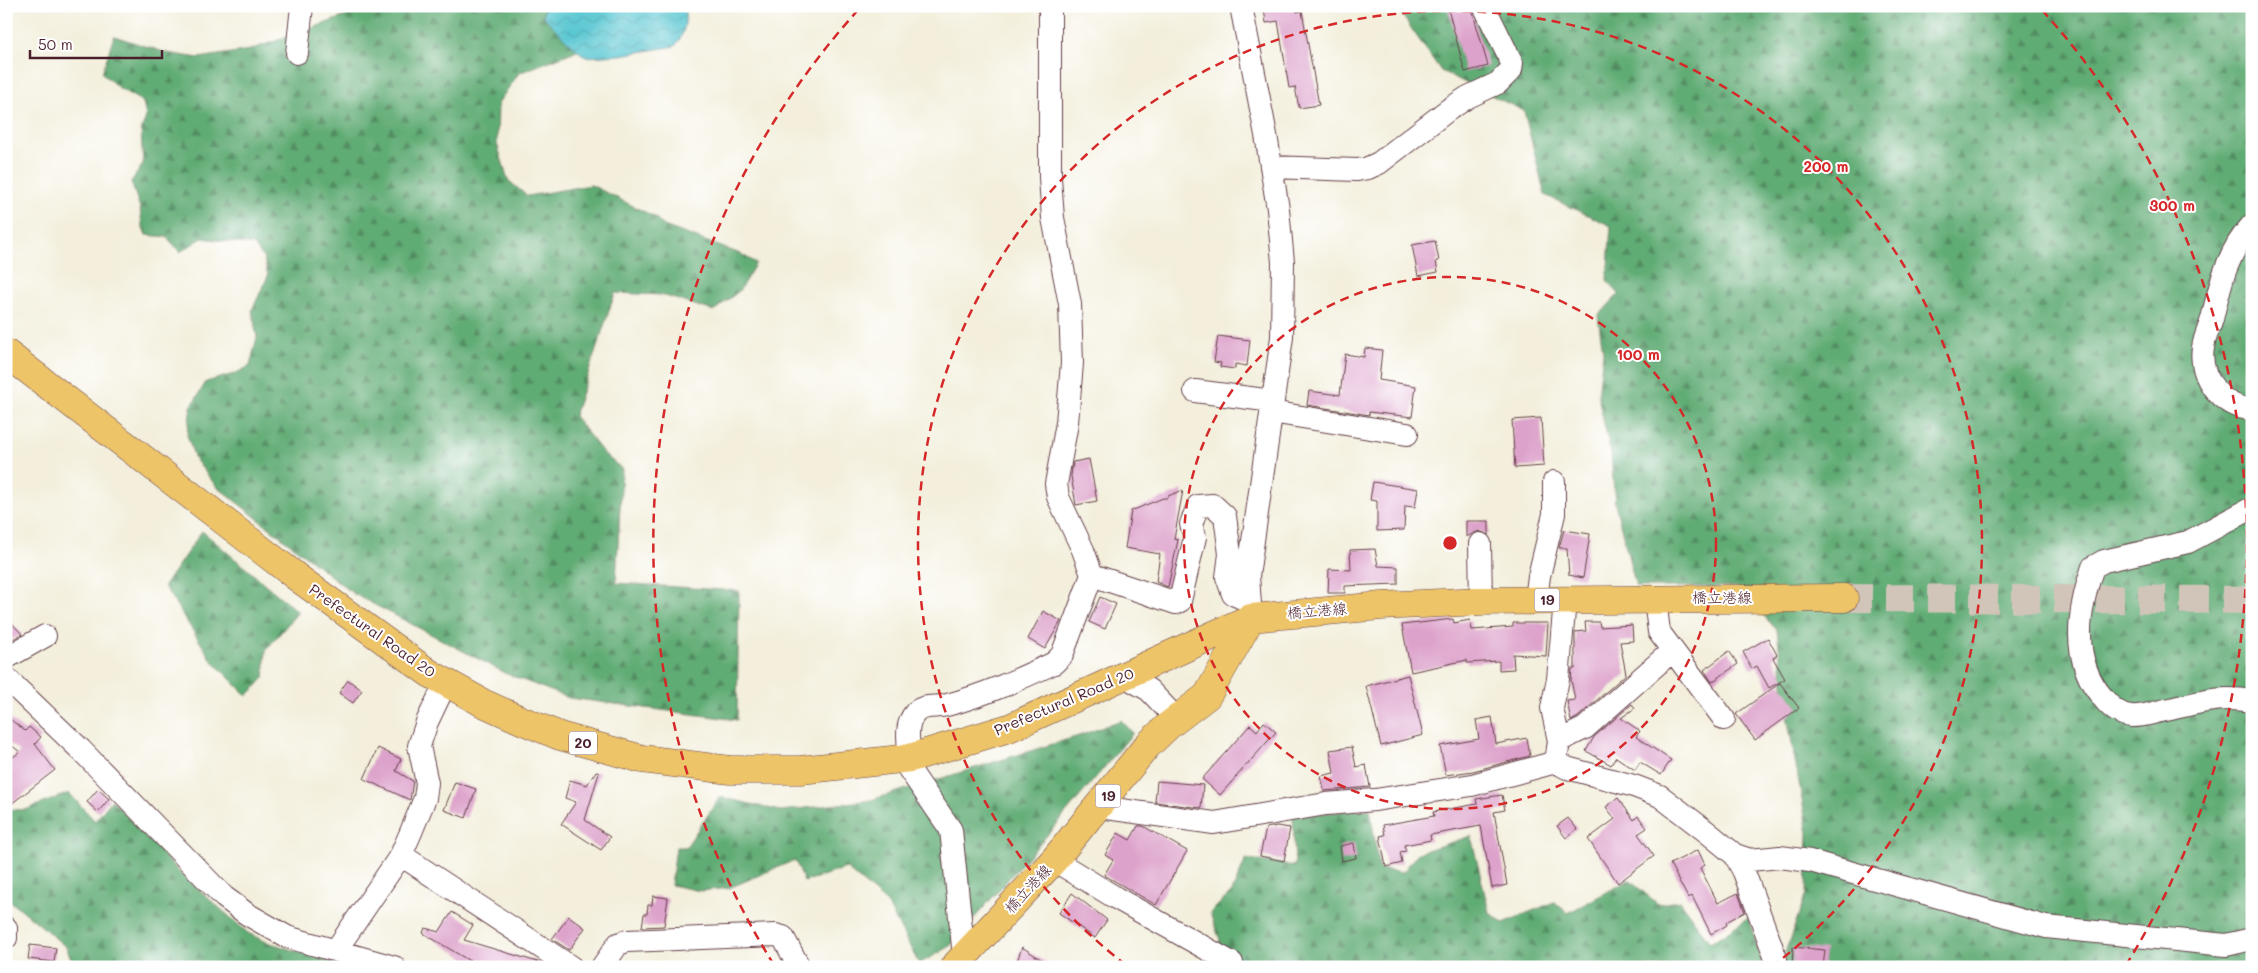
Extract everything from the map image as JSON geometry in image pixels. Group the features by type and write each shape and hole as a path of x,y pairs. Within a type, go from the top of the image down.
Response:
{"main road":[{"name":"Prefectural Road 20","path":"6,354 368,631 429,673 484,703 560,736 642,759 730,770 800,770 906,758 1009,728 1124,676 1250,610"},
{"name":"橋立港線","path":"959,962 1054,860 1147,746 1168,725 1206,696 1250,610 1481,601 1844,598"}],"street":[{"path":"298,53 302,6"},
{"path":"959,962 951,830 906,758 909,725 914,714 923,708 945,706 982,695 1054,663 1062,656 1092,575 1083,550 1058,498 1056,484 1067,424 1072,363 1070,304 1053,218 1050,178 1050,6"},
{"path":"1241,6 1271,167 1281,236 1283,270 1282,337 1248,576 1250,610"},
{"path":"1271,167 1357,170 1368,168 1379,163 1448,110 1468,97 1498,83 1511,70 1512,63 1484,6"},
{"path":"2252,225 2233,249 2219,288 2203,348 2203,359 2213,388 2224,400 2241,409 2252,409"},
{"path":"1195,391 1407,434"},
{"path":"1536,600 1539,576 1554,514 1554,482"},
{"path":"1092,575 1176,603 1180,601 1195,537 1191,524 1194,515 1198,506 1213,505 1225,516 1230,554 1227,577 1233,594 1250,610"},
{"path":"2252,508 2188,542 2104,561 2093,567 2087,585 2080,634 2082,660 2092,686 2118,713 2131,716 2145,715 2214,699 2252,701"},
{"path":"1480,544 1481,601"},
{"path":"1655,599 1659,632 1724,719"},
{"path":"1565,600 1558,679 1552,708 1558,752 1567,768 1634,786 1660,796 1735,856 1744,872 1776,959 1776,967"},
{"path":"6,658 46,636"},
{"path":"1099,807 1214,823 1326,804 1375,800 1472,785 1558,752 1672,651"},
{"path":"1124,676 1149,690 1169,711 1168,725"},
{"path":"6,678 81,750 224,896 247,914 271,929 287,936 394,967"},
{"path":"336,950 401,855 425,798 428,783 419,746 427,722 446,682"},
{"path":"401,855 571,967"},
{"path":"1735,856 1750,860 1780,857 1810,861 2046,927 2226,945 2252,939"},
{"path":"1054,860 1116,898 1232,963"},
{"path":"6,928 6,938"},
{"path":"602,967 618,944 627,941 776,935 783,937 799,967"}],"green space":[{"path":"374,6 648,6 573,52 519,73 498,103 497,144 508,180 527,196 591,185 655,217 664,226 741,254 756,263 739,291 714,311 662,295 615,293 574,416 605,455 622,469 616,583 739,591 737,720 569,698 507,674 354,594 216,486 195,459 187,435 191,407 206,382 234,374 250,366 257,337 252,310 268,276 264,259 254,245 202,238 180,252 167,237 146,235 142,225 140,208 131,182 143,164 141,131 146,117 143,102 119,88 102,73 114,36 167,53 199,58 250,50"},
{"path":"1389,6 2252,6 2252,967 1780,967 1806,894 1808,833 1786,710 1777,630 1737,587 1636,587 1615,503 1611,454 1598,396 1603,352 1598,316 1619,294 1607,280 1611,226 1545,195 1524,111 1441,71 1397,8"},
{"path":"202,531 298,612 266,650 264,678 247,696 213,662 164,586"},
{"path":"1121,720 1133,733 1056,825 949,947 919,964 887,903 846,868 804,882 795,860 729,888 700,891 671,885 676,847 686,847 720,797 781,811 871,800 1082,735"},
{"path":"69,793 95,821 112,800 181,874 248,933 264,941 347,967 75,967 66,947 21,909 6,899 6,809 25,810"},
{"path":"1370,809 1379,869 1403,872 1418,853 1471,836 1489,912 1503,923 1554,902 1568,913 1629,880 1658,904 1680,901 1710,943 1748,918 1764,967 1212,967 1220,940 1210,913 1232,892 1246,859 1295,866 1293,816"}],"water":[{"path":"545,6 684,6 685,22 681,37 675,46 621,55 585,57 543,16"}],"building":[{"path":"1296,6 1297,12 1302,11 1319,105 1299,108 1295,87 1289,88 1278,21 1266,23 1264,8"},
{"path":"1471,6 1488,66 1465,72 1448,9"},
{"path":"1435,241 1439,261 1436,261 1438,272 1418,276 1412,245"},
{"path":"1218,336 1250,340 1247,366 1235,364 1235,369 1220,367 1221,363 1214,362"},
{"path":"1365,348 1382,350 1379,380 1416,386 1412,417 1369,412 1369,415 1307,405 1309,391 1340,395 1345,354 1364,357"},
{"path":"1541,418 1544,466 1515,468 1512,420"},
{"path":"1089,459 1097,501 1076,505 1071,476 1073,462"},
{"path":"1373,482 1418,489 1415,507 1405,506 1404,530 1377,531 1377,501 1370,500"},
{"path":"1183,490 1174,539 1178,540 1168,587 1156,582 1160,554 1125,548 1131,511"},
{"path":"1466,521 1489,521 1489,535 1479,531 1466,537"},
{"path":"1564,530 1590,534 1583,578 1569,575 1567,548 1559,548"},
{"path":"1375,549 1378,566 1398,567 1398,584 1345,586 1345,593 1328,593 1329,569 1351,570 1350,550"},
{"path":"1100,597 1116,604 1105,629 1089,622"},
{"path":"1043,611 1061,621 1045,649 1028,639"},
{"path":"6,617 22,634 6,643"},
{"path":"1453,619 1454,623 1470,620 1472,630 1513,627 1513,623 1548,623 1546,656 1513,654 1514,669 1499,670 1499,661 1467,663 1467,660 1411,672 1402,625"},
{"path":"1585,622 1599,622 1600,627 1632,625 1633,641 1620,642 1626,674 1578,717 1571,721 1567,701 1575,700 1571,680 1572,669 1575,669 1575,632 1586,631"},
{"path":"1768,638 1777,655 1773,658 1785,679 1769,688 1757,666 1752,669 1743,652"},
{"path":"1729,651 1738,664 1712,682 1704,670"},
{"path":"1408,675 1423,735 1381,746 1366,686"},
{"path":"348,680 362,690 353,703 339,693"},
{"path":"1780,683 1799,708 1755,740 1736,714"},
{"path":"1632,704 1635,708 1621,718 1640,731 1636,737 1671,760 1661,775 1640,762 1635,770 1616,757 1611,765 1586,751 1594,737"},
{"path":"6,716 25,731 29,727 41,737 35,744 55,770 6,808 6,762 20,752 6,741"},
{"path":"1492,717 1496,744 1527,738 1530,756 1473,771 1446,775 1440,746 1479,739 1476,720"},
{"path":"1264,722 1276,732 1220,795 1202,779 1250,725 1257,731"},
{"path":"1352,747 1356,767 1366,765 1370,787 1324,791 1321,776 1334,773 1330,750"},
{"path":"378,748 401,759 396,771 413,781 410,800 364,779"},
{"path":"596,771 599,773 585,820 610,837 601,850 561,824 576,802 565,798 570,780 587,785"},
{"path":"1157,781 1203,785 1201,808 1155,802"},
{"path":"455,782 476,789 466,818 444,810"},
{"path":"98,789 109,799 98,812 87,802"},
{"path":"1502,795 1505,810 1494,812 1507,885 1492,888 1481,826 1430,835 1431,840 1404,845 1406,851 1400,852 1402,863 1386,867 1380,836 1385,835 1383,825 1434,816 1433,812 1477,804 1476,799"},
{"path":"1618,798 1634,820 1638,816 1647,828 1638,834 1654,856 1618,883 1588,839 1615,819 1606,807"},
{"path":"1568,818 1577,829 1566,838 1557,826"},
{"path":"1138,826 1143,826 1187,851 1156,905 1104,875 1113,860 1105,855 1118,833 1130,840"},
{"path":"1277,826 1290,828 1284,861 1260,856 1266,828"},
{"path":"1354,843 1356,858 1342,861 1340,846"},
{"path":"1698,850 1705,865 1700,868 1718,903 1738,893 1745,912 1726,922 1727,925 1711,934 1692,896 1688,898 1670,864"},
{"path":"1072,893 1107,920 1095,938 1059,913"},
{"path":"653,896 668,898 664,926 642,927 644,914 647,914 648,905 652,905"},
{"path":"452,912 473,925 464,940 541,963 541,967 472,967 473,963 423,933 425,928 439,932"},
{"path":"569,916 585,928 569,950 552,939"},
{"path":"30,945 56,948 54,962 28,959"},
{"path":"1022,947 1053,967 1015,967"},
{"path":"1793,947 1825,950 1823,967 1792,967"}],"tunnel":[{"path":"1844,598 2252,600"}]}
